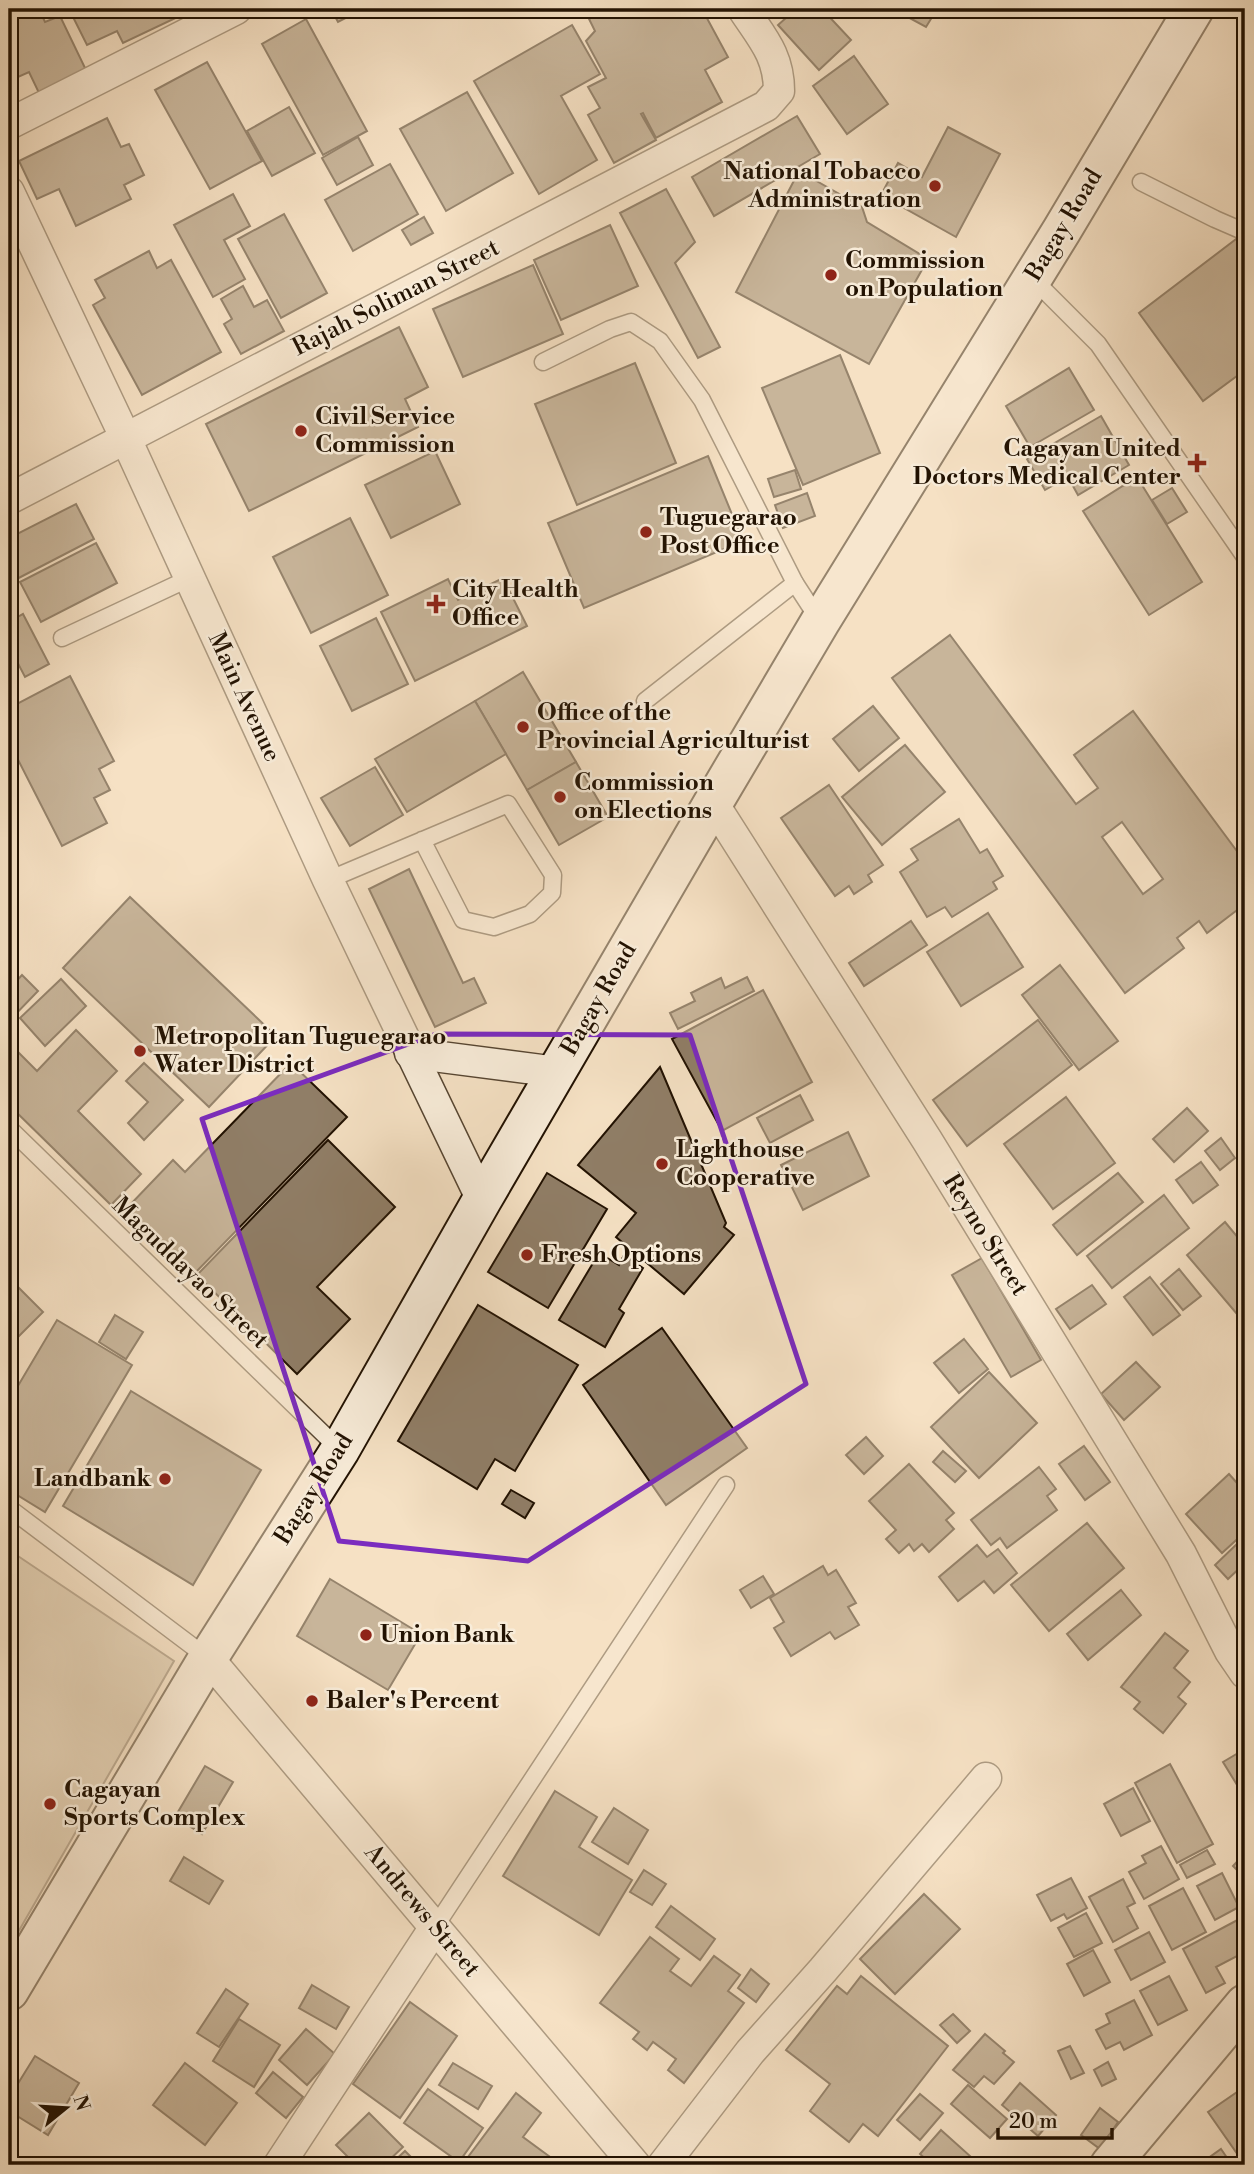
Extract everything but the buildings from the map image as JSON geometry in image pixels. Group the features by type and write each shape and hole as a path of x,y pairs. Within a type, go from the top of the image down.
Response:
{"main road":[{"name":"Bagay Road","path":"9,1992 208,1658 340,1450 482,1200 820,622 1194,9"},
{"path":"1110,2165 1245,2004"}],"street":[{"path":"9,124 236,9"},
{"name":"Rajah Soliman Street","path":"9,499 766,106 779,92 779,73 773,54 743,9"},
{"name":"Main Avenue","path":"9,192 126,439 328,880 482,1200"},
{"name":"Reyno Street","path":"713,803 935,1152 1152,1506 1181,1554 1230,1651 1245,1673"},
{"path":"410,1052 557,1072"},
{"name":"Andrews Street","path":"208,1658 635,2165"},
{"path":"663,2165 750,2052 824,1970 986,1778"},
{"path":"279,2165 435,1927"}],"lane":[{"path":"1141,182 1245,232"},
{"path":"1032,278 1098,344 1245,557"},
{"path":"543,362 610,329 631,322 660,341 702,400 794,583 820,622"},
{"path":"62,638 190,578"},
{"path":"645,701 794,583"},
{"path":"328,880 422,840 508,804 553,875 552,893 530,914 494,927 463,920 422,840"},
{"name":"Maguddayao Street","path":"9,1128 340,1450"},
{"path":"435,1927 726,1485"},
{"path":"9,1508 208,1658"}],"highlighted area":[{"path":"436,1034 690,1035 806,1384 528,1561 339,1541 202,1119"}],"shaded area":[{"name":"Cagayan Sports Complex","path":"9,1550 174,1661 9,1948"}],"place":[{"name":"National Tobacco Administration","path":"935,186"},
{"name":"Commission on Population","path":"831,275"},
{"name":"Civil Service Commission","path":"301,431"},
{"name":"Cagayan United Doctors Medical Center","path":"1197,463"},
{"name":"Tuguegarao Post Office","path":"646,532"},
{"name":"City Health Office","path":"436,604"},
{"name":"Office of the Provincial Agriculturist","path":"523,727"},
{"name":"Commission on Elections","path":"560,797"},
{"name":"Metropolitan Tuguegarao Water District","path":"140,1051"},
{"name":"Lighthouse Cooperative","path":"662,1164"},
{"name":"Fresh Options","path":"527,1255"},
{"name":"Landbank","path":"165,1479"},
{"name":"Union Bank","path":"366,1635"},
{"name":"Baler's Percent","path":"312,1701"},
{"name":"Cagayan Sports Complex","path":"50,1804"}]}
